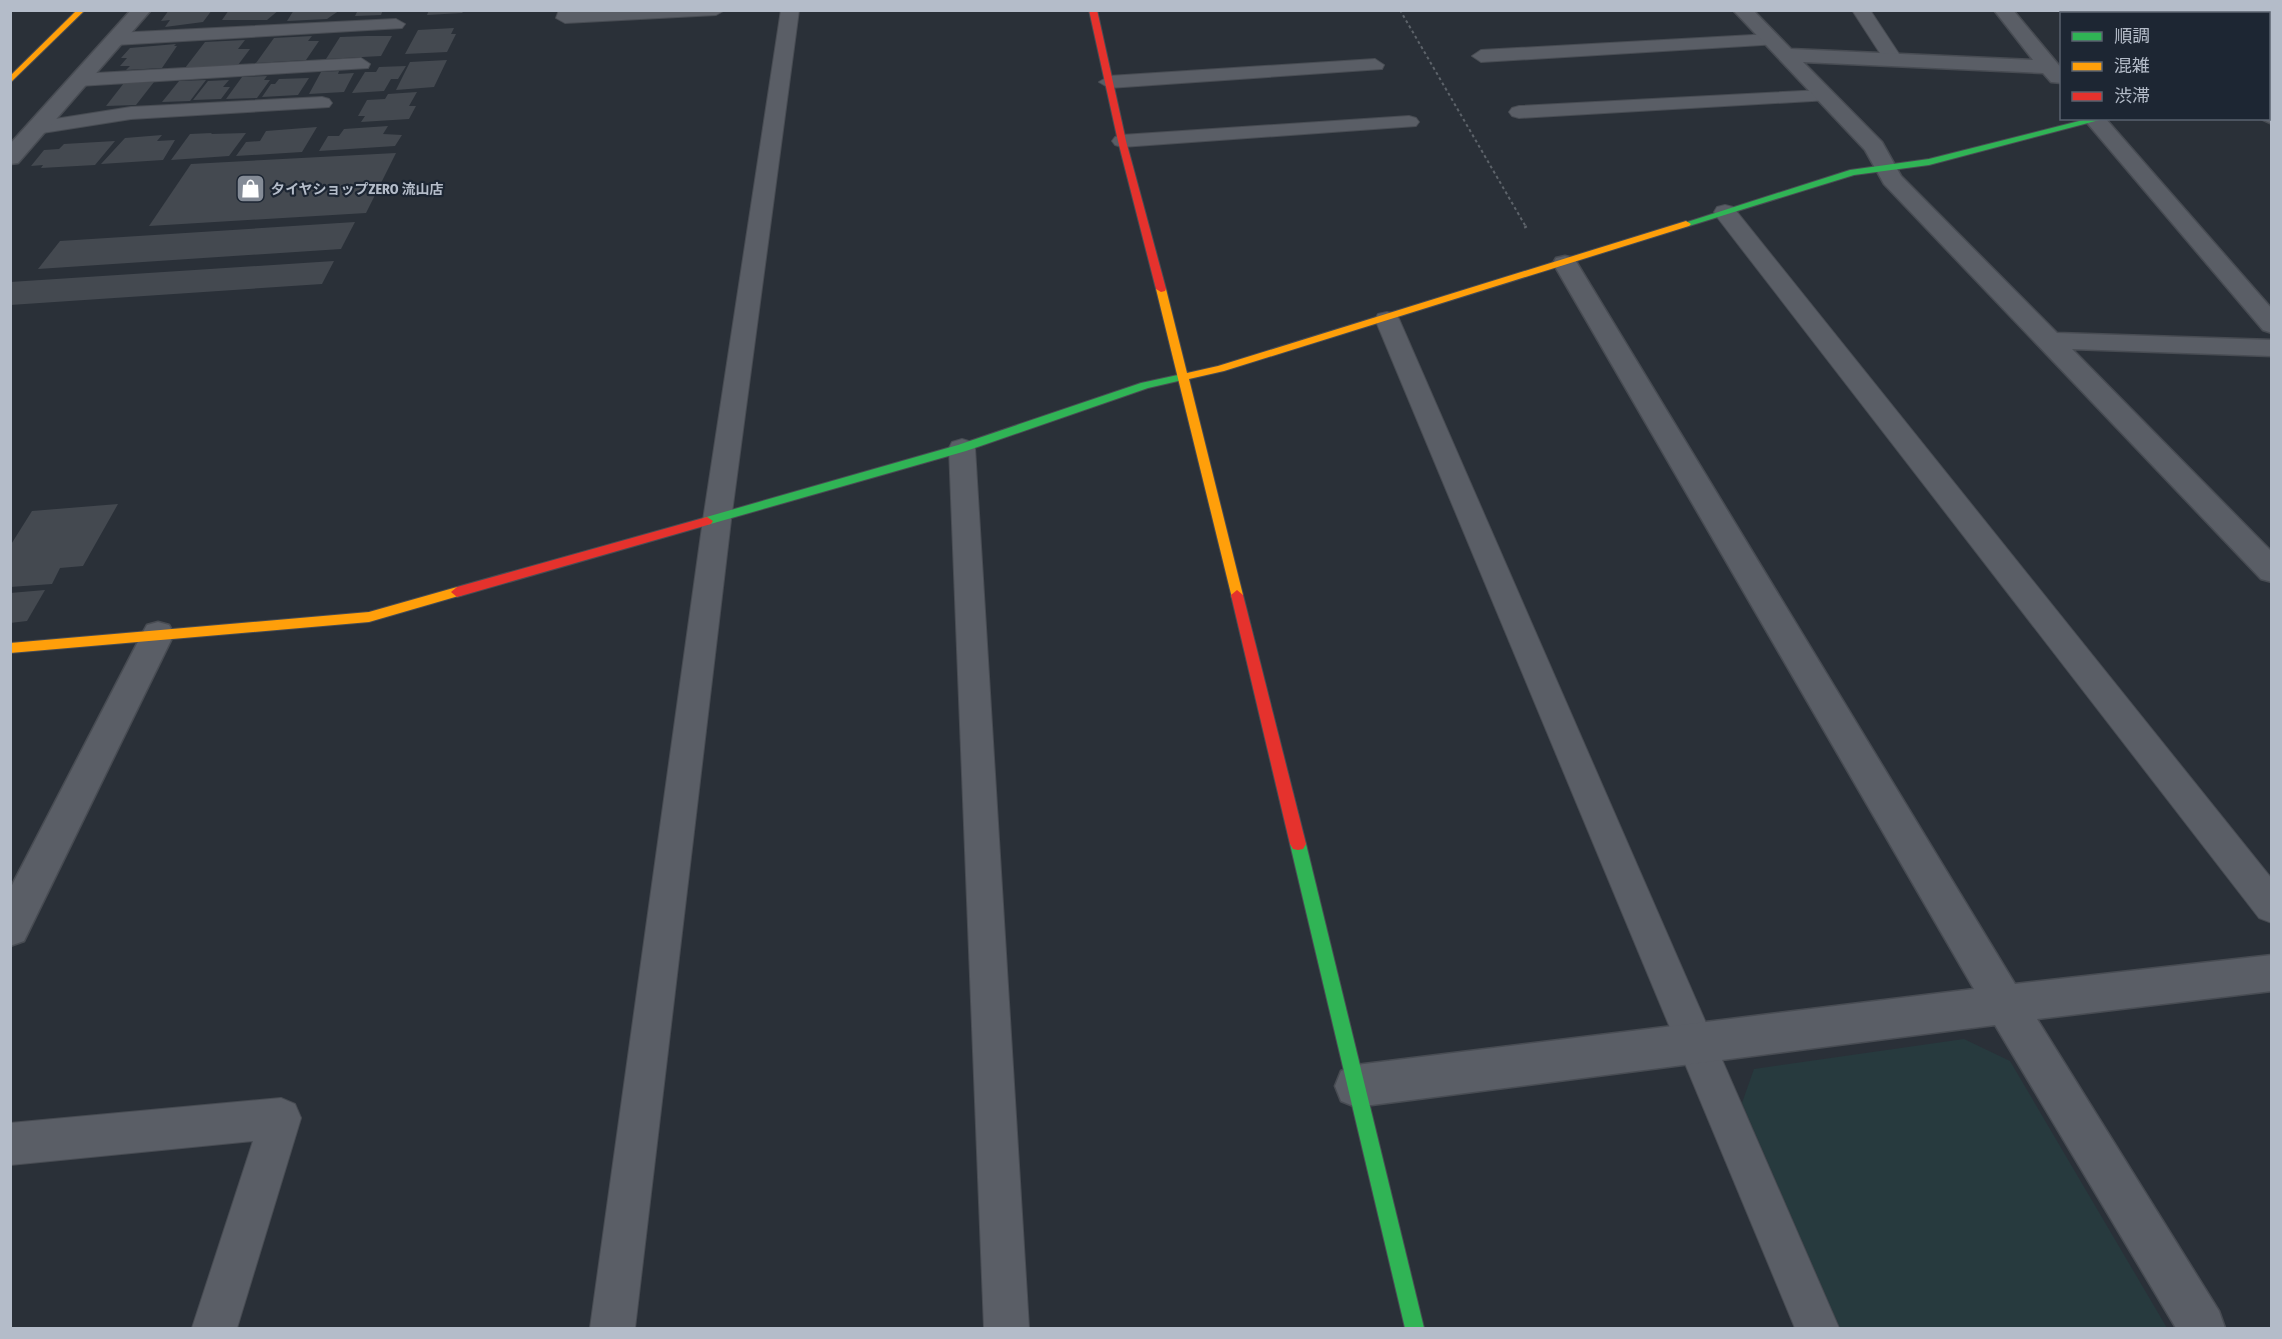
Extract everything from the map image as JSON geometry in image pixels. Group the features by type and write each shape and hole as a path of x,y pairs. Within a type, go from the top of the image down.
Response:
{"street":[{"path":"10,81 82,10"},
{"path":"10,158 142,10"},
{"path":"1093,10 1122,141 1184,376 1415,1329"},
{"path":"1742,10 1822,96 1874,147 1885,169 1898,186 2051,341 2271,571"},
{"path":"2003,10 2055,74"},
{"path":"1778,47 2055,74"},
{"path":"10,648 369,617 717,520 962,448 1145,385 1220,369 1387,319 1853,172 1929,162 2093,120"},
{"path":"2098,120 2271,325"},
{"path":"1557,266 2202,1329"},
{"path":"2051,341 2271,348"},
{"path":"10,929 158,634"},
{"path":"1356,1086 1697,1045 2004,1003 2271,973"}],"lane":[{"path":"568,10 565,18 716,10"},
{"path":"612,1329 717,520 790,10"},
{"path":"1861,10 1894,60"},
{"path":"116,39 396,24"},
{"path":"1481,56 1778,47"},
{"path":"79,80 362,64"},
{"path":"1109,82 1375,65"},
{"path":"1519,112 1822,96"},
{"path":"36,128 131,113 322,103"},
{"path":"1122,141 1409,122"},
{"path":"1725,212 2271,907"},
{"path":"1387,319 1817,1329"},
{"path":"962,448 1007,1329"},
{"path":"10,1144 281,1118 215,1329"}],"path":[{"path":"1400,10 1557,266"}],"green space":[{"path":"1964,1039 2010,1061 2167,1328 1840,1328 1742,1103 1754,1069"}],"building":[{"path":"169,10 212,10 203,22 165,27 170,20 161,21"},
{"path":"229,10 279,10 267,20 222,20"},
{"path":"294,10 340,10 327,19 287,21"},
{"path":"358,10 383,10 381,15 355,16"},
{"path":"429,10 465,10 462,13 427,15"},
{"path":"454,28 451,34 456,34 447,52 405,54 418,30"},
{"path":"312,36 308,41 319,41 306,60 256,63 274,38"},
{"path":"392,36 381,56 326,59 340,37"},
{"path":"245,40 238,49 250,49 238,65 185,68 205,42"},
{"path":"176,44 174,46 177,46 162,68 126,70 130,66 120,66 127,58 121,58 130,48"},
{"path":"447,60 434,87 396,90 410,62"},
{"path":"406,66 398,79 391,79 384,91 352,93 365,72 376,72 379,67"},
{"path":"339,71 338,74 354,73 344,92 309,94 321,72"},
{"path":"267,76 264,80 270,80 257,98 226,99 242,77"},
{"path":"309,78 298,95 262,97 271,84 275,84 279,79"},
{"path":"206,80 190,101 162,102 179,81"},
{"path":"229,80 223,87 230,87 221,99 193,100 208,81"},
{"path":"154,82 136,105 106,106 124,83"},
{"path":"417,92 409,106 416,106 409,119 361,122 365,116 358,116 367,100 385,99 388,94"},
{"path":"388,126 383,134 402,135 395,146 319,151 328,136 339,136 344,129"},
{"path":"317,127 302,152 236,156 246,142 260,141 266,131"},
{"path":"246,133 229,156 171,160 190,134"},
{"path":"162,135 157,141 175,140 163,160 101,164 125,138"},
{"path":"115,141 95,165 41,168 43,165 31,166 44,150 59,149 64,144"},
{"path":"396,153 366,213 149,226 191,164"},
{"path":"355,222 341,249 38,269 60,241"},
{"path":"334,261 322,284 10,305 10,282"},
{"path":"118,504 83,566 60,568 52,584 10,587 10,546 32,511"},
{"path":"45,590 27,621 10,623 10,593"}],"traffic: fast":[{"path":"1686,224 1853,172 1929,162 2095,120"},
{"path":"707,521 962,448 1145,385 1187,376"},
{"path":"1298,844 1415,1328"}],"traffic: slow":[{"path":"10,81 82,10"},
{"path":"1187,376 1220,369 1686,224"},
{"path":"1161,289 1237,595"},
{"path":"10,648 369,617 457,592"}],"traffic: jam":[{"path":"1093,10 1122,141 1161,289"},
{"path":"457,592 707,521"},
{"path":"1237,595 1298,844"}],"place":[{"name":"夕イヤショップZERO 流山店","path":"250,189"}]}
